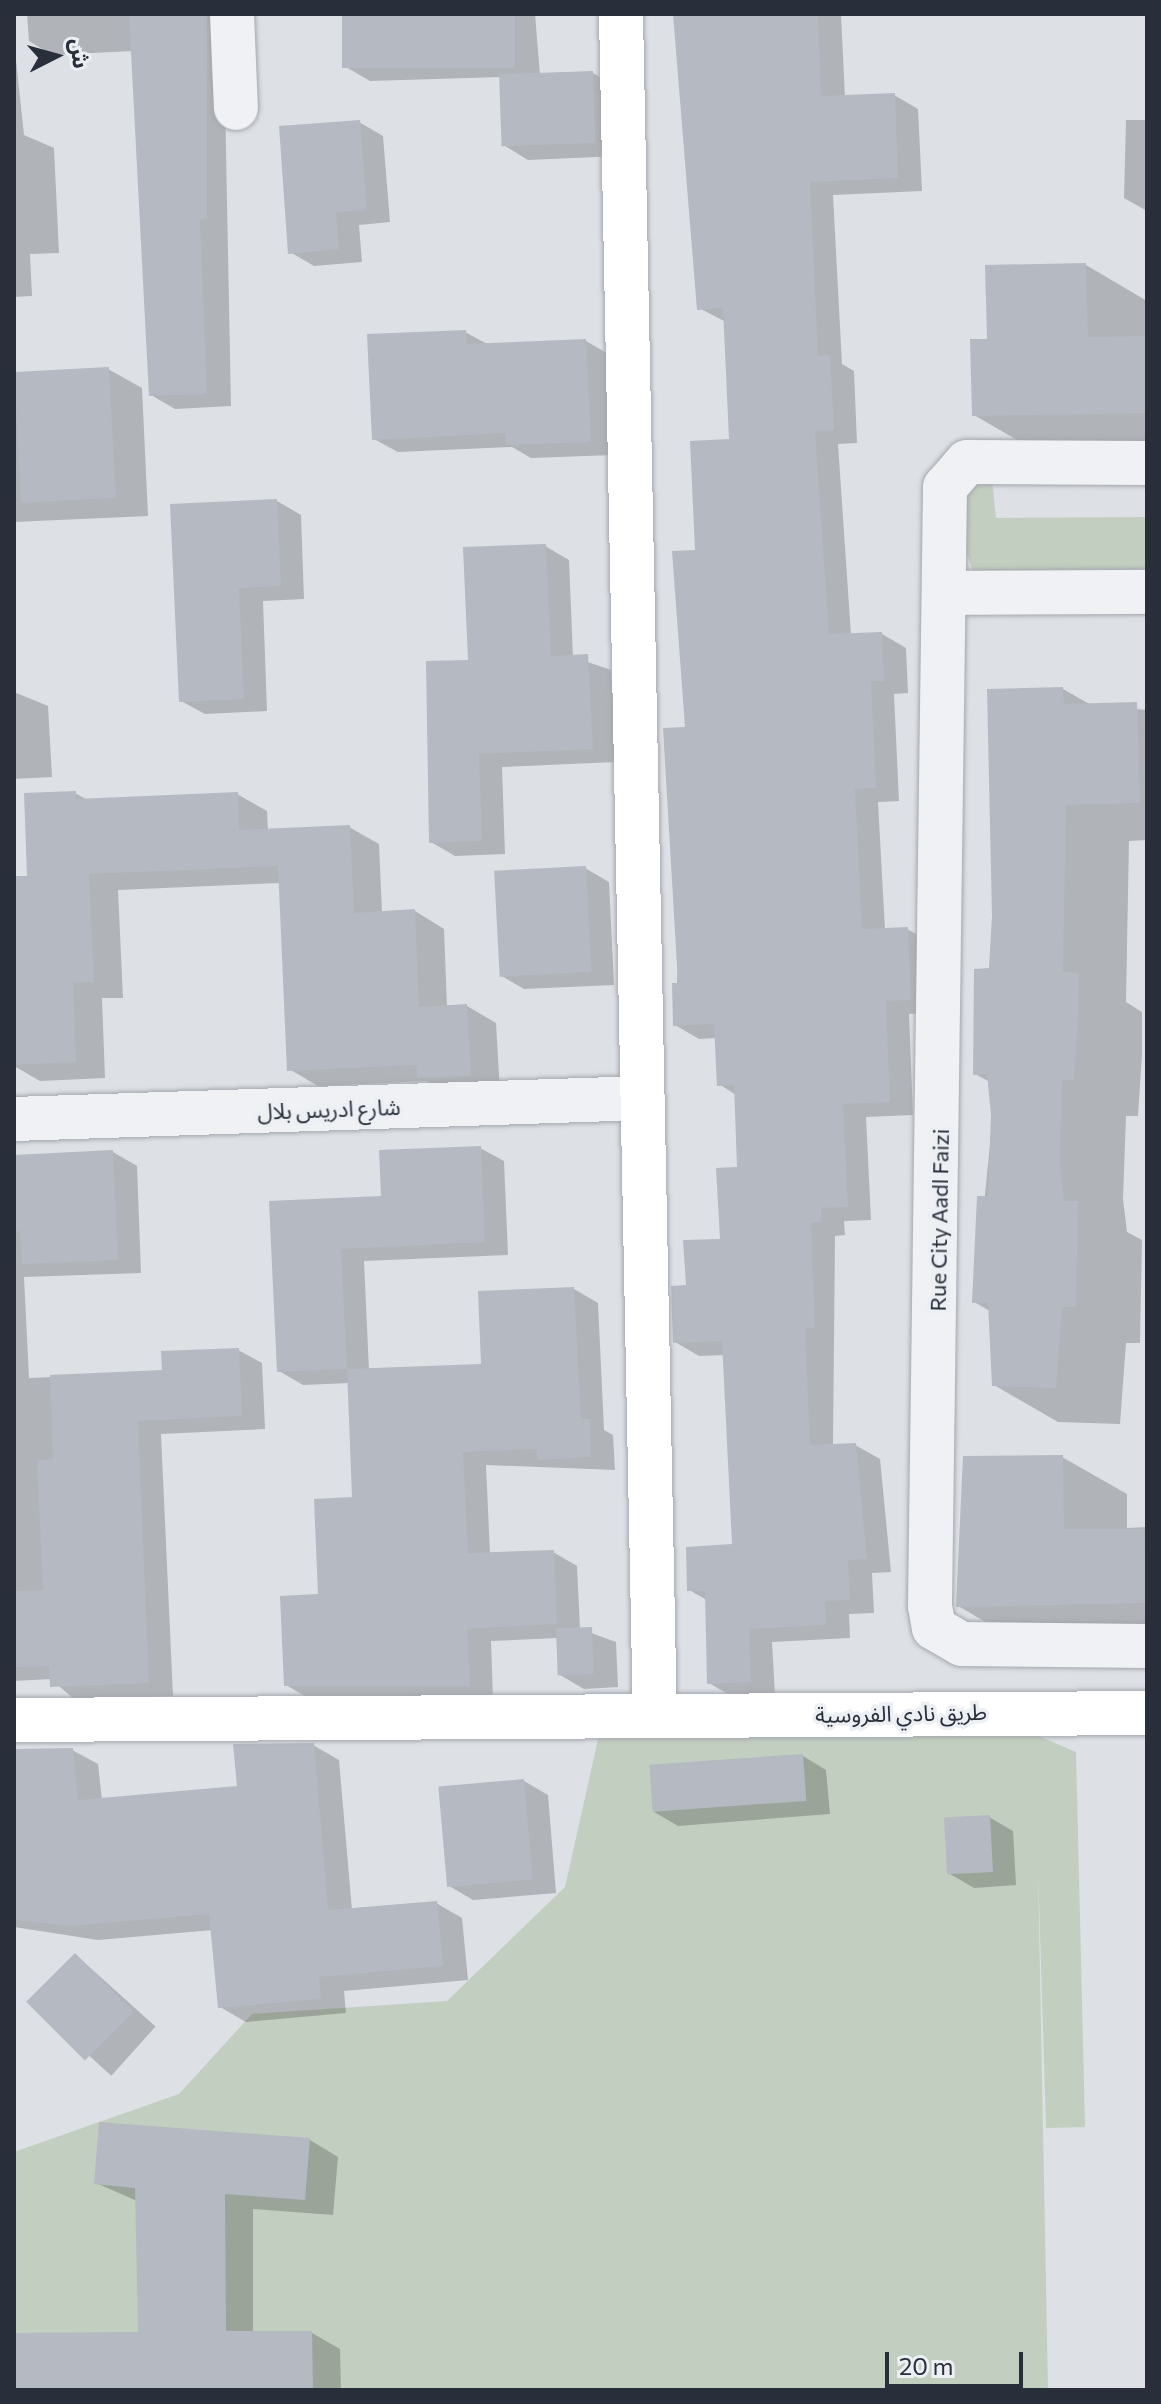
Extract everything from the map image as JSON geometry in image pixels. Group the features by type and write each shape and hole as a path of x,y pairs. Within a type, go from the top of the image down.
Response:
{"main road":[{"path":"621,14 655,1716"},
{"name":"طريق نادي الفروسية","path":"14,1720 1147,1713"}],"street":[{"path":"232,14 236,108"},
{"name":"Rue City Aadl Faizi","path":"1147,463 959,466 945,487 946,593 930,1617 943,1638 962,1644 1147,1646"},
{"path":"946,593 1147,592"},
{"name":"شارع ادريس بلال","path":"14,1119 643,1098"}],"green space":[{"path":"968,477 992,480 996,518 1147,517 1147,576 975,578 962,538"},
{"path":"1034,1734 1076,1752 1085,2127 1046,2128 1038,1867 1048,2390 14,2390 14,2152 179,2094 252,2014 447,2001 565,1887 599,1735"}],"building":[{"path":"129,14 207,14 207,218 200,219 207,394 149,396"},
{"path":"342,14 515,14 515,68 342,68"},
{"path":"673,14 818,14 821,96 895,93 898,178 810,182 818,356 830,355 834,430 815,431 829,634 882,632 884,681 871,681 876,788 855,789 862,929 908,927 911,1000 886,1001 890,1102 843,1104 848,1207 821,1208 821,1222 811,1223 815,1328 805,1328 810,1445 856,1443 867,1559 848,1560 850,1600 825,1601 826,1625 749,1629 751,1682 707,1684 705,1591 687,1591 686,1547 732,1544 722,1341 673,1343 671,1286 686,1285 683,1240 720,1239 716,1168 737,1167 734,1085 717,1086 714,1024 673,1026 672,983 678,983 663,728 685,727 672,551 695,550 690,441 729,439 723,308 697,310"},
{"path":"593,71 596,143 502,146 499,74"},
{"path":"360,120 367,210 336,212 339,249 288,254 279,126"},
{"path":"1086,263 1088,337 1147,336 1147,413 972,416 970,339 987,339 985,265"},
{"path":"466,330 467,344 586,339 591,442 506,445 505,433 372,440 367,334"},
{"path":"109,367 116,498 21,503 14,372"},
{"path":"277,499 281,586 239,588 244,699 179,702 170,504"},
{"path":"546,544 551,656 588,654 593,749 479,754 482,841 429,843 426,661 468,660 463,547"},
{"path":"1063,687 1064,704 1137,702 1140,803 1066,805 1063,972 1079,973 1074,1080 1062,1080 1060,1161 1064,1201 1078,1201 1076,1307 1062,1307 1056,1388 992,1386 988,1303 972,1303 977,1196 988,1196 991,1115 987,1074 973,1075 974,969 989,968 992,916 987,689"},
{"path":"76,791 76,799 238,792 239,830 350,825 354,913 415,909 419,1007 467,1004 471,1076 417,1078 416,1065 287,1071 278,866 89,874 94,982 73,982 76,1062 14,1065 14,876 27,876 24,793"},
{"path":"586,866 592,972 500,977 494,871"},
{"path":"481,1146 485,1242 341,1249 347,1369 277,1372 269,1201 381,1196 379,1150"},
{"path":"113,1150 118,1260 22,1264 20,1231 14,1232 14,1155"},
{"path":"574,1287 581,1419 590,1419 591,1457 537,1460 537,1449 463,1452 468,1553 554,1550 557,1624 467,1629 470,1686 284,1686 280,1596 318,1594 314,1499 352,1497 347,1369 481,1364 478,1291"},
{"path":"239,1348 242,1416 138,1421 149,1683 50,1687 49,1666 14,1667 14,1591 43,1590 37,1460 53,1459 50,1375 162,1370 161,1351"},
{"path":"1063,1455 1064,1529 1144,1529 1147,1603 956,1607 963,1456"},
{"path":"592,1627 594,1674 558,1675 556,1628"},
{"path":"314,1743 328,1910 437,1901 443,1966 319,1977 321,1999 218,2008 209,1914 71,1926 14,1920 14,1749 73,1748 78,1800 237,1786 233,1744"},
{"path":"803,1754 806,1801 653,1812 649,1765"},
{"path":"524,1779 533,1880 447,1887 438,1786"},
{"path":"990,1815 993,1872 947,1874 944,1817"},
{"path":"75,1953 134,2012 85,2060 26,2002"},
{"path":"99,2122 310,2138 305,2200 225,2194 226,2331 312,2331 313,2390 14,2390 14,2333 138,2332 135,2188 94,2184"}]}
